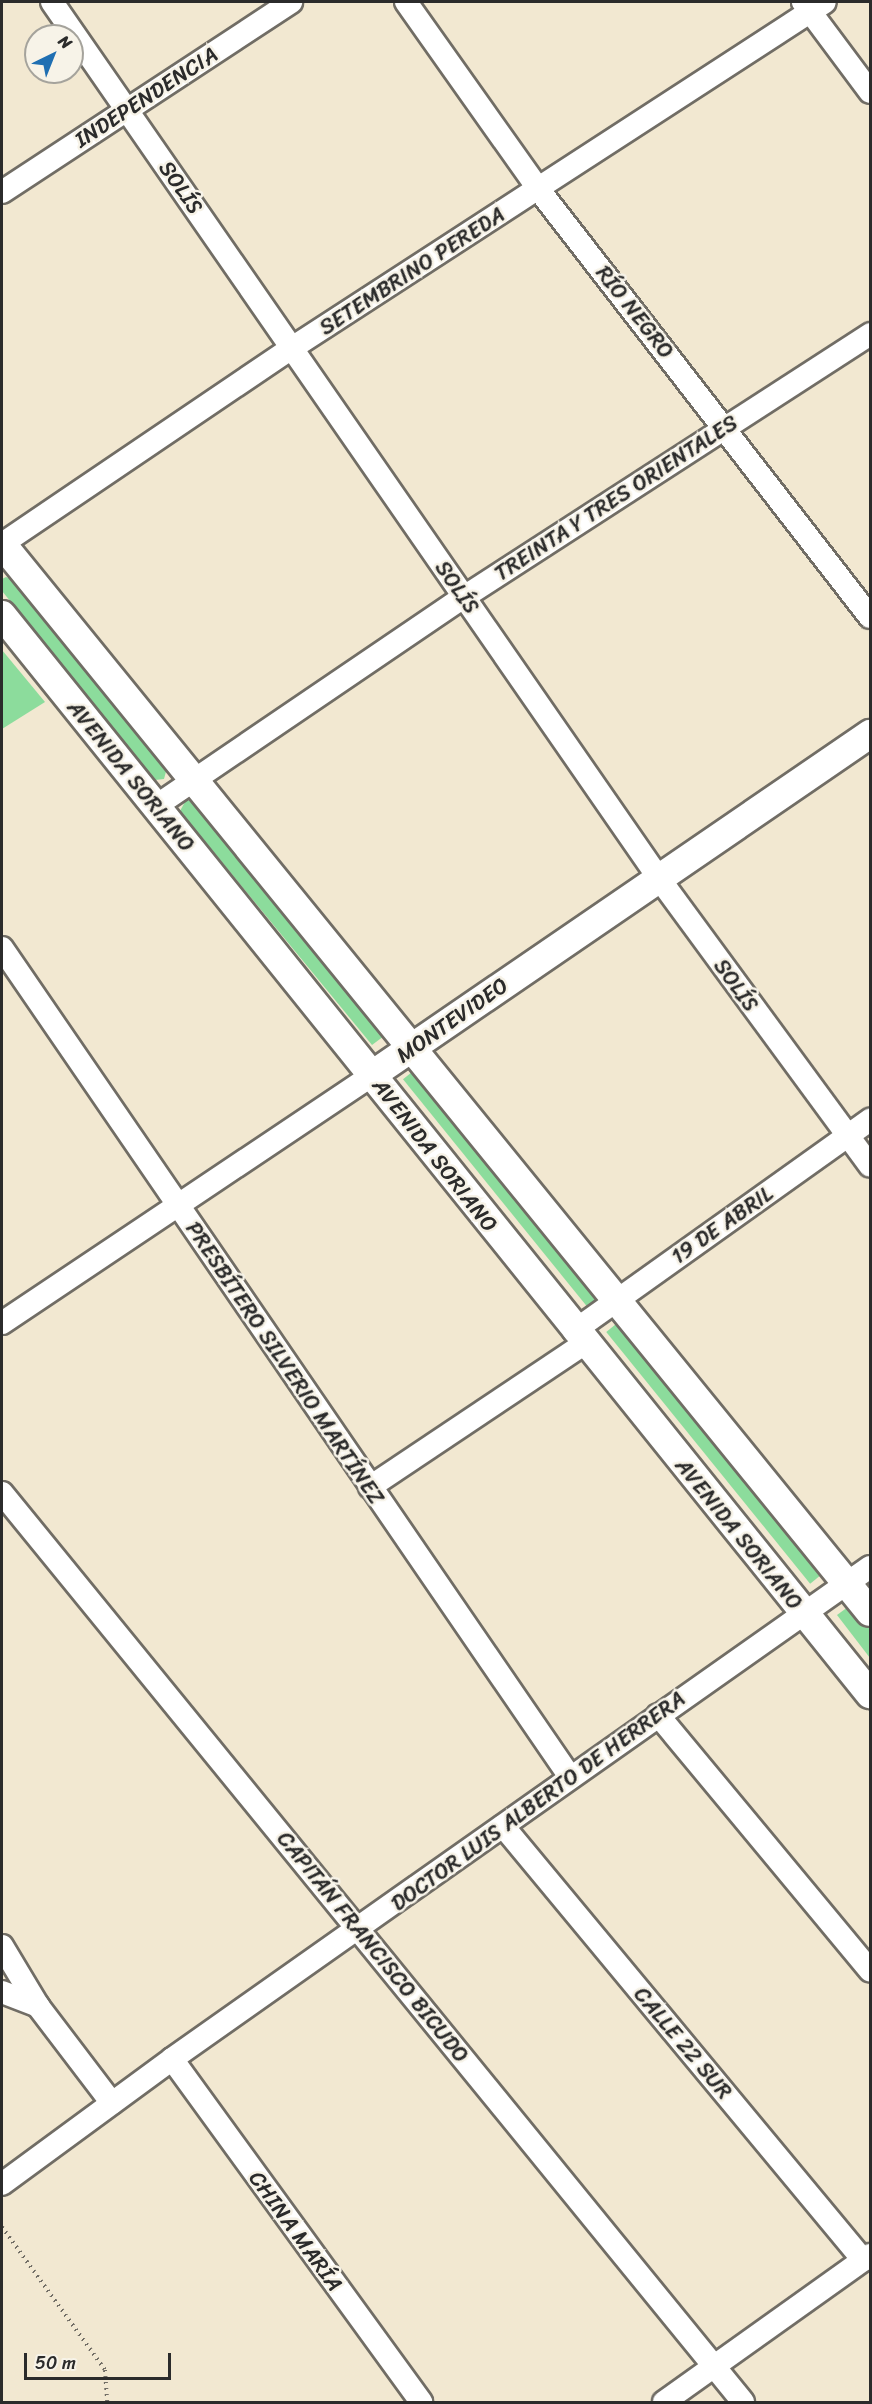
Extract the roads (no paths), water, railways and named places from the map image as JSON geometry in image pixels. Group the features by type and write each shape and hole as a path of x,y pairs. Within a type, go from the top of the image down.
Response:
{"street":[{"name":"SOLÍS","path":"52,2 658,877 870,1166"},
{"name":"INDEPENDENCIA","path":"2,192 291,2"},
{"name":"RÍO NEGRO","path":"406,2 539,190 725,426 870,617"},
{"name":"SETEMBRINO PEREDA","path":"2,544 292,348 539,190 812,5"},
{"path":"812,5 870,92"},
{"name":"TREINTA Y TRES ORIENTALES","path":"156,806 464,597 870,334"},
{"name":"AVENIDA SORIANO","path":"2,544 870,1612"},
{"name":"AVENIDA SORIANO","path":"2,615 580,1337 870,1694"},
{"name":"MONTEVIDEO","path":"2,1323 175,1204 372,1075 870,734"},
{"name":"PRESBÍTERO SILVERIO MARTÍNEZ","path":"2,948 175,1204 570,1777"},
{"name":"19 DE ABRIL","path":"370,1487 580,1337 616,1300 870,1120"},
{"name":"CAPITÁN FRANCISCO BICUDO","path":"2,1493 743,2403"},
{"name":"DOCTOR LUIS ALBERTO DE HERRERA","path":"2,2184 172,2059 870,1567"},
{"path":"657,1715 870,1970"},
{"name":"CALLE 22 SUR","path":"503,1826 867,2257"},
{"path":"2,1946 38,2006 112,2103"},
{"path":"2,1992 38,2006"},
{"name":"CHINA MARÍA","path":"172,2059 421,2403"},
{"path":"664,2403 867,2257"}]}
